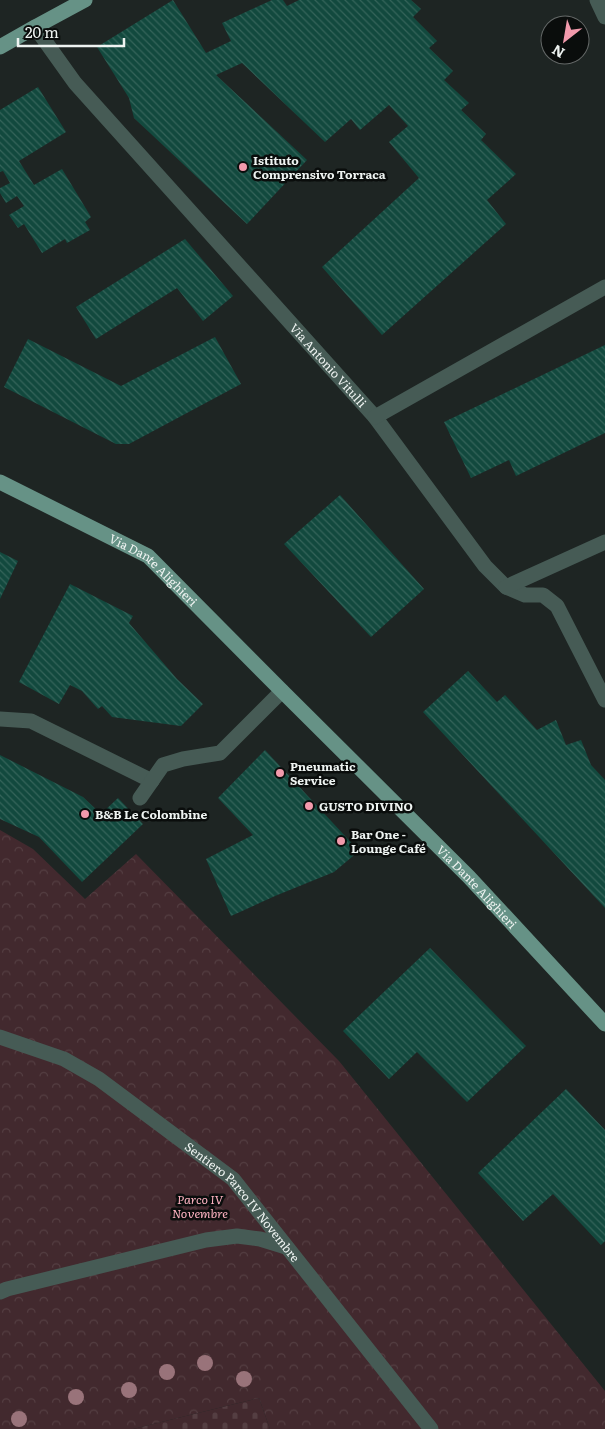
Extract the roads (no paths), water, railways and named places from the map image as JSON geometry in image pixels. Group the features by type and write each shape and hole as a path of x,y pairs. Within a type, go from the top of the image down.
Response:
{"main road":[{"path":"0,47 85,0"},
{"name":"Via Dante Alighieri","path":"0,482 148,556 469,877 605,1024"}],"street":[{"path":"597,0 605,18"},
{"name":"Via Antonio Vitulli","path":"35,26 75,83 375,417 485,566 506,587 524,595 542,595 558,606 605,700"},
{"path":"375,417 605,287"},
{"path":"506,587 605,542"},
{"path":"140,798 162,765 183,759 220,753 282,691"},
{"path":"0,719 31,721 152,781"},
{"name":"Sentiero Parco IV Novembre","path":"0,1037 64,1059 99,1078 233,1179 430,1429"},
{"path":"0,1292 206,1240 237,1236 260,1239 286,1247"}],"place":[{"name":"Istituto Comprensivo Torraca","path":"243,167"},
{"name":"Pneumatic Service","path":"280,773"},
{"name":"GUSTO DIVINO","path":"309,806"},
{"name":"B&B Le Colombine","path":"85,814"},
{"name":"Bar One - Lounge Café","path":"341,841"}],"park label":[{"name":"Parco IV Novembre","path":"200,1206"}]}
